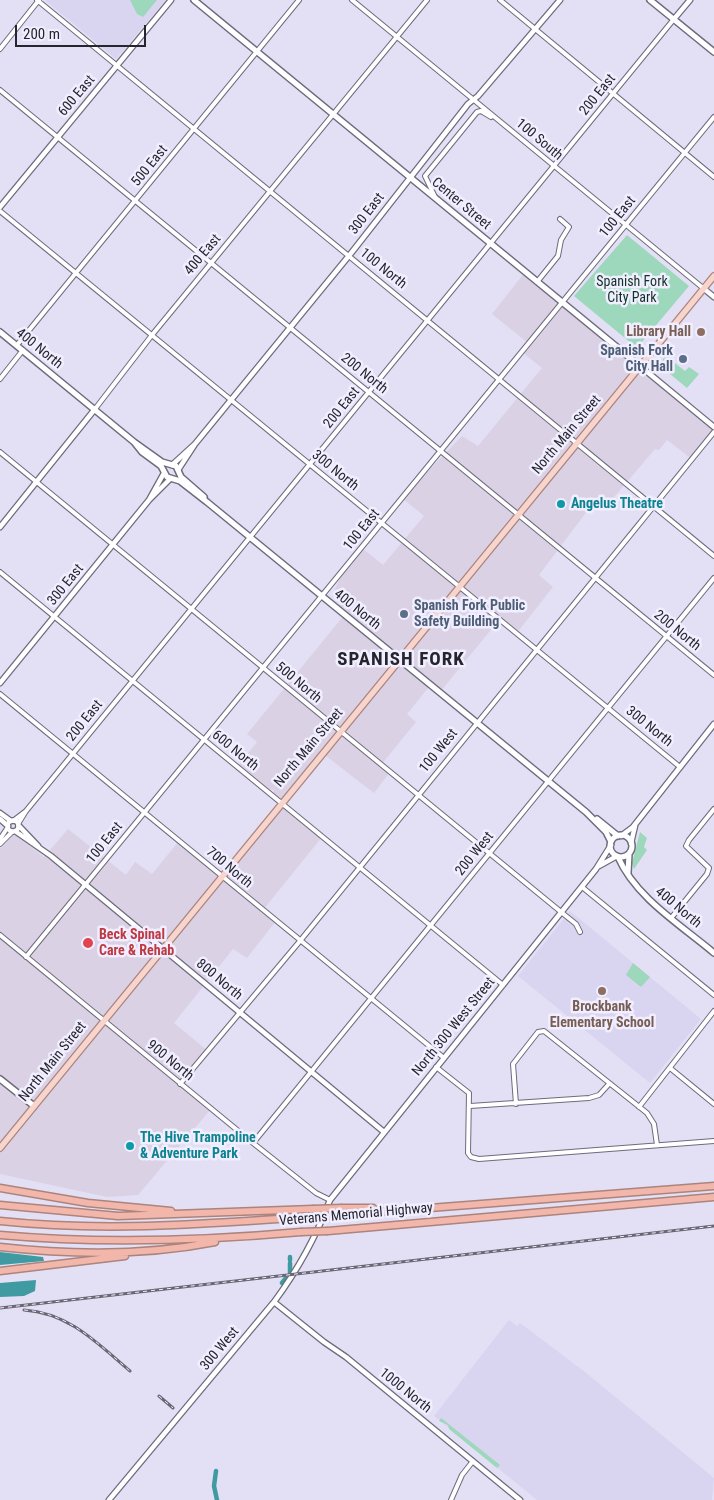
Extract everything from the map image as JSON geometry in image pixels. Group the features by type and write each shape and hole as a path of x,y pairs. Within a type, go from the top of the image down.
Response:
{"highway":[{"name":"Veterans Memorial Highway","path":"0,1221 99,1226 221,1223 714,1186"},
{"path":"0,1188 88,1203 180,1213"},
{"name":"Veterans Memorial Highway","path":"0,1235 105,1241 236,1238 714,1198"},
{"path":"0,1204 118,1216 342,1208 409,1209"},
{"path":"0,1271 103,1260 236,1238"},
{"path":"0,1247 73,1254 165,1249"}],"main road":[{"name":"Center Street","path":"194,0 640,366"},
{"path":"650,0 714,52"},
{"name":"North Main Street","path":"0,1148 221,875 714,276"},
{"name":"400 North","path":"0,332 134,442 172,479 208,502 586,812 620,836"},
{"name":"400 North","path":"134,442 178,471 208,502"},
{"path":"164,472 170,465"},
{"path":"172,479 178,471"},
{"name":"400 North","path":"586,812 606,832 611,844"},
{"path":"630,853 618,856 612,852 611,844 620,836 627,838 631,843 630,853 627,864 630,878"},
{"name":"400 North","path":"618,856 630,878 647,897 713,950"},
{"path":"0,1078 34,1106"}],"street":[{"name":"100 North","path":"38,0 714,556"},
{"path":"0,49 38,0"},
{"name":"600 East","path":"0,207 171,0"},
{"name":"500 East","path":"17,345 299,0"},
{"name":"100 South","path":"352,0 553,167 714,297"},
{"name":"400 East","path":"0,527 95,410 210,263 335,114 427,0"},
{"path":"500,0 714,176"},
{"name":"300 East","path":"178,471 194,444 349,255 463,110 473,101 560,0"},
{"path":"674,19 690,0"},
{"name":"200 East","path":"0,839 10,824 26,811 192,610 674,19"},
{"name":"200 North","path":"0,90 666,637 714,674"},
{"path":"435,197 425,176 477,112 482,111 496,119"},
{"name":"100 East","path":"26,957 714,117"},
{"name":"300 North","path":"0,211 680,767"},
{"path":"537,282 558,256 561,240 569,227 560,219"},
{"path":"0,379 23,350"},
{"name":"Center Street","path":"640,366 714,426"},
{"name":"100 West","path":"180,1084 300,941 714,432"},
{"name":"300 East","path":"170,465 194,444"},
{"name":"500 North","path":"0,452 576,924 580,932"},
{"name":"300 East","path":"149,500 164,472"},
{"name":"300 East","path":"0,683 149,500 172,479"},
{"name":"600 North","path":"0,572 503,985"},
{"name":"200 West","path":"253,1143 714,578"},
{"name":"700 North","path":"0,694 444,1058"},
{"path":"620,836 627,833 635,824 714,724"},
{"path":"672,917 709,868 686,846 714,809"},
{"name":"200 East","path":"19,825 26,811"},
{"path":"0,813 10,824 14,832"},
{"path":"0,819 10,824"},
{"name":"800 North","path":"10,824 19,825 38,846 384,1132"},
{"path":"631,843 635,824"},
{"path":"0,844 19,825"},
{"name":"800 North","path":"14,832 38,846"},
{"path":"596,869 611,844"},
{"path":"596,869 618,856"},
{"name":"North 300 West Street","path":"330,1200 596,869"},
{"path":"582,887 714,995"},
{"name":"900 North","path":"0,935 253,1143 316,1193 330,1200"},
{"path":"640,1107 714,1011"},
{"path":"516,1104 513,1064 536,1034 544,1031 549,1033 609,1084 640,1107 652,1120 657,1145"},
{"path":"436,1067 469,1093 467,1147 471,1157 478,1160 714,1141"},
{"path":"670,1068 714,1102"},
{"path":"470,1106 589,1098 599,1095 609,1084"},
{"name":"300 West","path":"109,1500 291,1279 307,1252 330,1200"},
{"name":"1000 North","path":"274,1302 346,1357 520,1500"},
{"path":"451,1500 462,1475 473,1461"}],"shaded area":[{"path":"46,0 166,0 116,59 46,1"},
{"path":"525,272 714,427 714,432 692,459 667,440 659,450 655,449 603,510 594,502 539,575 553,587 516,634 499,620 440,692 429,684 428,688 407,714 416,722 381,765 390,772 374,793 322,753 281,802 322,837 263,910 276,921 247,958 233,949 174,1023 208,1051 180,1084 211,1109 138,1195 107,1197 0,1174 0,849 14,834 44,857 68,829 126,875 135,862 152,874 179,841 221,875 280,803 272,796 274,790 264,789 237,767 257,742 247,734 345,614 333,594 343,571 362,548 383,565 424,516 402,498 462,436 478,446 542,368 522,352 528,343 492,314"},
{"name":"Brockbank Elementary School","path":"570,911 701,1019 650,1083 518,976"},
{"path":"0,1252 43,1257 44,1261 0,1265"},
{"path":"36,1280 35,1291 24,1296 0,1297 0,1283"},
{"path":"509,1320 517,1326 520,1323 585,1372 714,1478 712,1500 537,1500 434,1416"}],"green space":[{"path":"130,0 157,0 143,17 137,14"},
{"name":"Spanish Fork City Park","path":"627,235 689,286 637,348 574,296"},
{"path":"670,349 675,353 671,360 685,371 689,367 699,374 687,388 659,365"},
{"path":"640,832 647,838 644,847 647,850 634,869 632,863"},
{"path":"633,963 650,977 641,987 626,975"},
{"path":"441,1418 500,1465 497,1468 449,1429 448,1425 439,1421"}],"waterway":[{"path":"290,1263 290,1273"},
{"path":"282,1283 286,1278"},
{"path":"216,1471 214,1486 217,1500"}],"railway":[{"path":"0,1308 714,1226"},
{"path":"24,1310 40,1312 69,1323 94,1340 130,1371"},
{"path":"159,1396 173,1408"}],"place":[{"name":"Library Hall","path":"701,332"},
{"name":"Spanish Fork City Hall","path":"683,359"},
{"name":"Angelus Theatre","path":"561,504"},
{"name":"Spanish Fork Public Safety Building","path":"404,614"},
{"name":"Beck Spinal Care & Rehab","path":"88,943"},
{"name":"Brockbank Elementary School","path":"602,991"},
{"name":"The Hive Trampoline & Adventure Park","path":"130,1146"}],"district":[{"name":"SPANISH FORK","path":"401,660"}]}
